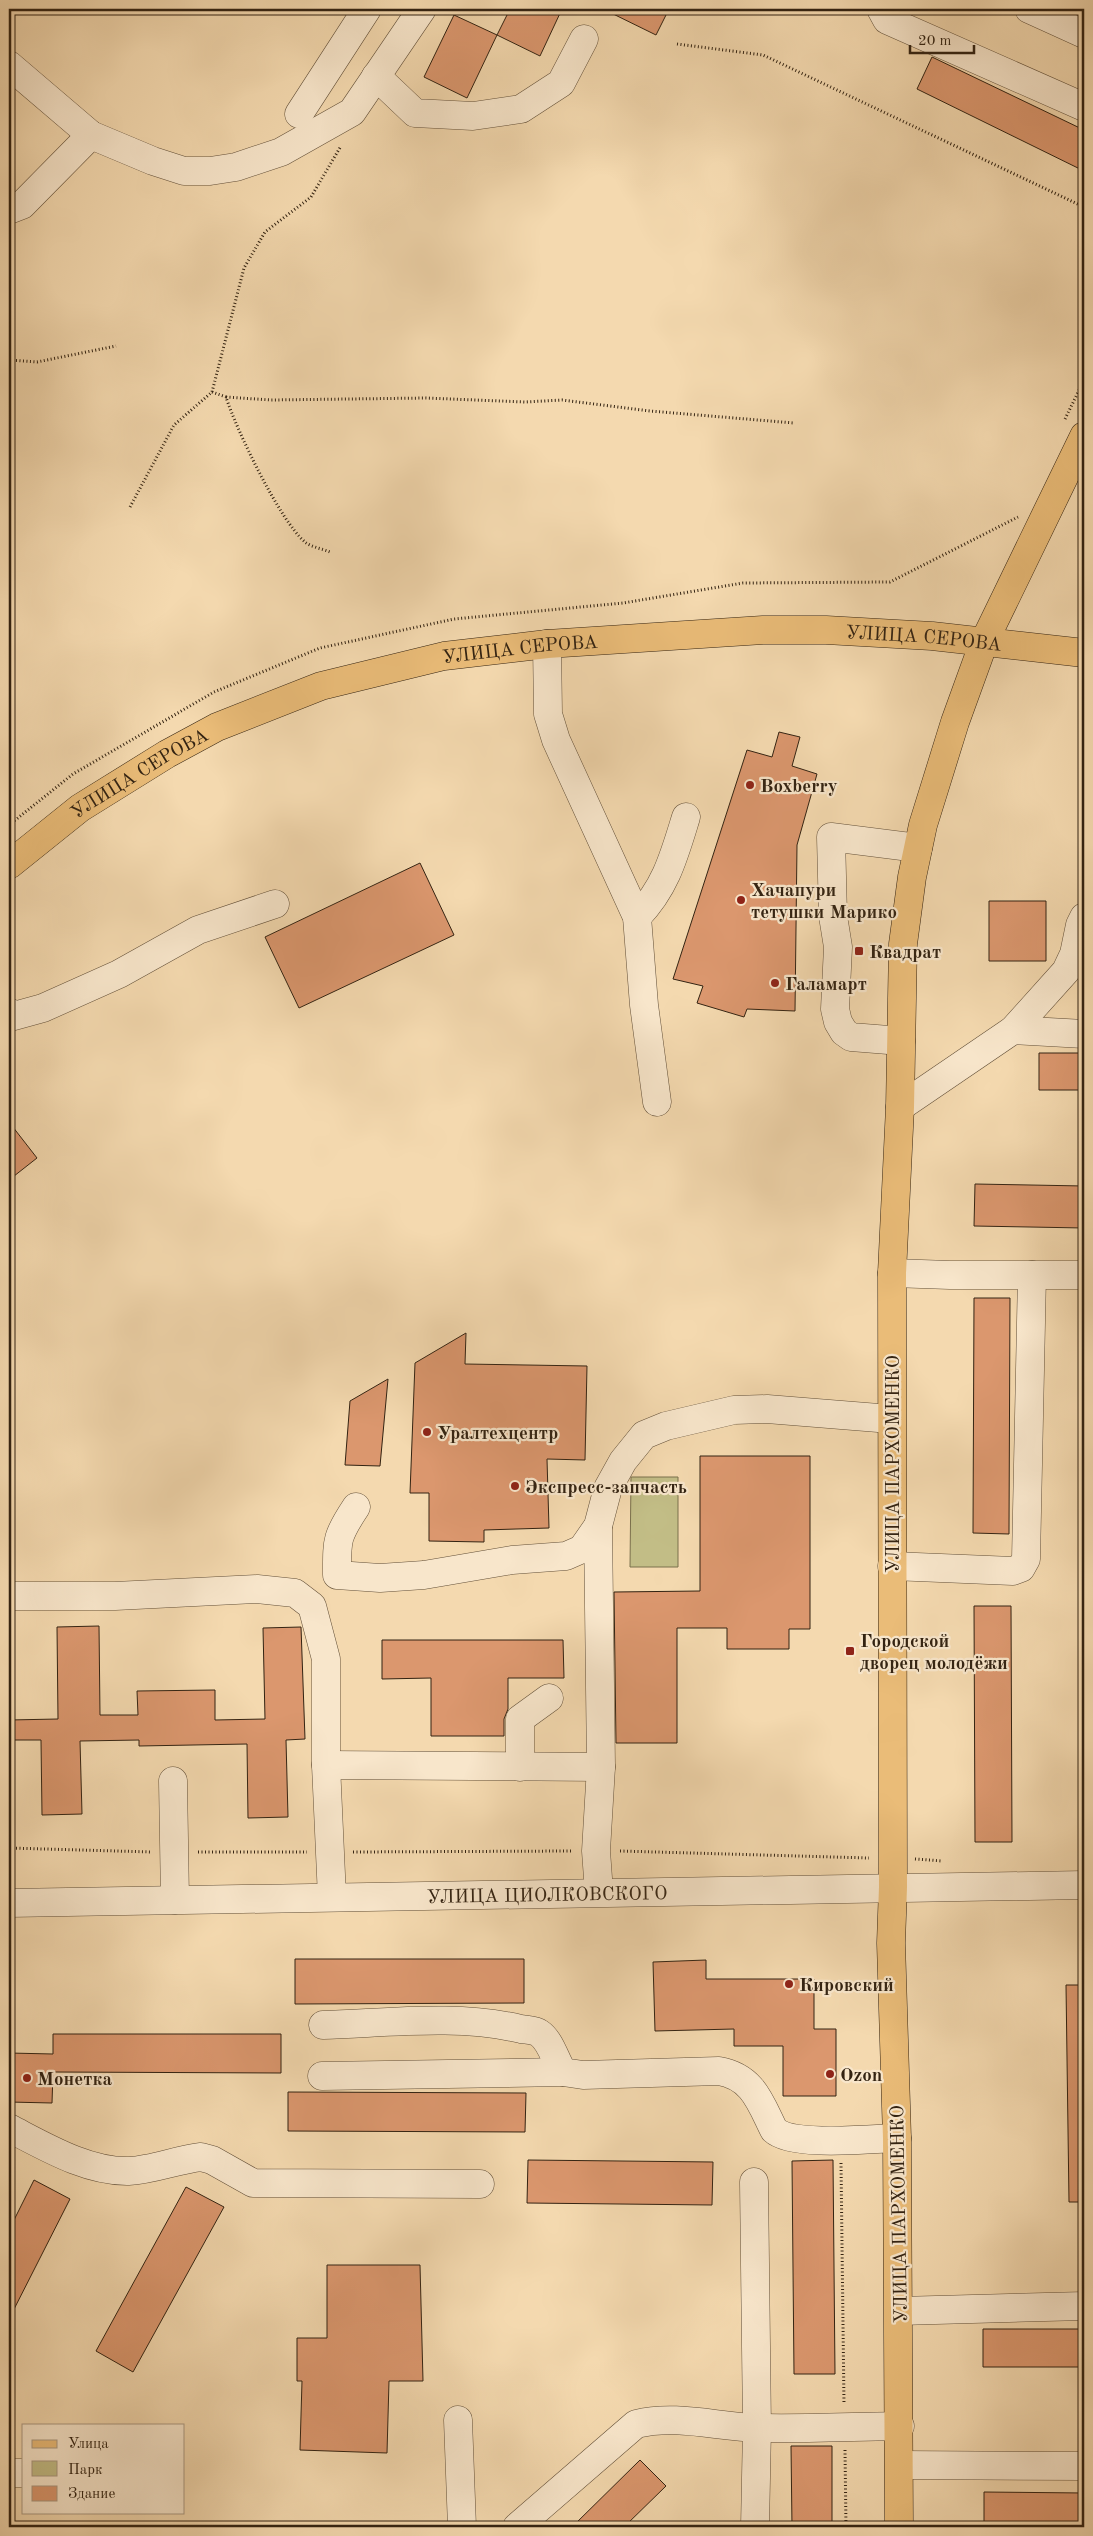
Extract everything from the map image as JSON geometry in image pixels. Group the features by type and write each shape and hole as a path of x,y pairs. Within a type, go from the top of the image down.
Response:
{"main road":[{"name":"УЛИЦА ПАРХОМЕНКО","path":"899,2527 900,2426 897,2138 891,1944 893,1858 891,1419 892,1273 900,1107 903,944 918,848 955,722 984,642 1074,429"},
{"name":"УЛИЦА СЕРОВА","path":"9,865 80,808 167,754 217,727 329,684 444,656 546,644 763,630 885,633 1084,653"}],"street":[{"path":"298,114 367,9"},
{"path":"9,64 91,135 184,171 210,171 236,167 281,152 352,112 422,9"},
{"path":"881,9 887,20 1084,107"},
{"path":"1029,9 1084,34"},
{"path":"376,76 415,113 473,116 521,109 561,83 584,39"},
{"path":"9,210 22,205 91,135"},
{"path":"546,644 548,714 556,740 637,917 644,1005 657,1102"},
{"path":"637,917 650,904 668,876 686,817"},
{"path":"901,1041 851,1037 844,1032 838,1022 835,1009 838,947 833,916 831,838 894,843 918,848"},
{"path":"9,1012 14,1016 43,1008 119,974 198,930 275,904"},
{"path":"900,1107 1013,1030 1066,971 1074,954 1080,925 1084,917"},
{"path":"1013,1030 1084,1034"},
{"path":"892,1273 1084,1275"},
{"path":"892,1566 1013,1571 1021,1568 1026,1559 1032,1274"},
{"path":"599,1892 596,1851 601,1767 598,1526 608,1488 623,1461 644,1435 666,1426 734,1410 767,1408 891,1419"},
{"path":"312,1606 337,1575 337,1544 340,1532 356,1506"},
{"path":"337,1575 380,1578 424,1575 512,1560 566,1556 582,1549 598,1526"},
{"path":"9,1596 115,1596 257,1590 295,1593 312,1606 326,1659 326,1765 332,1897"},
{"path":"520,1767 520,1719 549,1698"},
{"path":"326,1765 601,1767"},
{"path":"173,1781 175,1900"},
{"name":"УЛИЦА ЦИОЛКОВСКОГО","path":"9,1903 1084,1885"},
{"path":"323,2025 446,2021 506,2025 539,2033 549,2045 556,2062 563,2072"},
{"path":"322,2076 563,2072 583,2075 719,2071 735,2074 755,2092 774,2130 779,2135 814,2140 897,2138"},
{"path":"9,2128 80,2161 111,2170 130,2171 201,2157 212,2160 253,2183 480,2184"},
{"path":"754,2182 757,2428 755,2527"},
{"path":"899,2311 1084,2306"},
{"path":"516,2527 636,2424 669,2419 757,2428 900,2426"},
{"path":"458,2420 462,2527"},
{"path":"900,2465 1084,2466"},
{"path":"9,2473 22,2472"}],"path":[{"path":"677,44 763,55 1084,207"},
{"path":"130,507 174,425 212,392 244,268 265,232 311,197 339,151 352,112"},
{"path":"9,360 37,362 116,346"},
{"path":"1074,429 1084,380"},
{"path":"212,392 226,397 271,400 426,398 525,402 562,400 650,411 794,423"},
{"path":"226,397 234,420 282,512 306,543 330,552"},
{"path":"9,826 73,774 214,692 320,648 454,619 623,603 744,583 890,582 1019,516"},
{"path":"9,1848 174,1852 596,1851 893,1858 942,1861"},
{"path":"840,2139 846,2527"}],"green space":[{"path":"631,1477 678,1477 678,1567 630,1567"}],"building":[{"path":"510,9 562,9 540,56 497,35"},
{"path":"603,9 669,9 656,35"},
{"path":"454,15 497,35 467,98 424,77"},
{"path":"932,57 1084,130 1084,171 917,89"},
{"path":"779,732 800,737 792,766 817,774 797,845 795,1011 747,1009 744,1017 697,1003 703,986 673,979 747,750 772,757"},
{"path":"420,863 454,935 299,1008 265,937"},
{"path":"989,901 1046,901 1046,961 989,961"},
{"path":"1039,1053 1084,1053 1084,1090 1039,1090"},
{"path":"9,1122 37,1158 9,1180"},
{"path":"975,1184 1084,1186 1084,1228 974,1226"},
{"path":"974,1298 1010,1298 1009,1534 973,1533"},
{"path":"466,1333 465,1364 587,1366 585,1460 547,1459 549,1528 484,1530 484,1542 429,1541 429,1493 410,1493 415,1363"},
{"path":"388,1379 380,1466 345,1465 350,1401"},
{"path":"700,1456 810,1456 810,1629 789,1629 789,1649 727,1649 727,1628 677,1628 677,1743 616,1743 614,1592 700,1591"},
{"path":"974,1606 1011,1606 1012,1842 975,1842"},
{"path":"99,1626 100,1715 138,1715 137,1691 215,1690 215,1720 265,1719 263,1628 301,1627 305,1739 286,1740 288,1817 248,1818 247,1744 139,1746 139,1740 80,1741 82,1814 42,1815 41,1740 9,1740 9,1720 58,1719 57,1627"},
{"path":"382,1640 563,1640 564,1678 508,1678 508,1709 504,1719 504,1736 431,1736 431,1678 382,1679"},
{"path":"295,1959 524,1959 524,2003 295,2004"},
{"path":"706,1960 706,1979 814,1979 814,2029 836,2029 836,2096 783,2096 783,2046 734,2046 734,2029 655,2031 653,1962"},
{"path":"1066,1985 1084,1985 1084,2202 1069,2202"},
{"path":"53,2034 281,2034 281,2073 53,2072 52,2103 9,2102 9,2053 53,2054"},
{"path":"288,2092 526,2093 525,2132 288,2131"},
{"path":"528,2160 713,2162 712,2205 527,2203"},
{"path":"833,2160 835,2374 794,2374 792,2161"},
{"path":"34,2180 70,2199 9,2319 9,2230"},
{"path":"186,2187 224,2207 133,2372 96,2351"},
{"path":"327,2265 420,2265 423,2381 389,2381 387,2453 300,2450 302,2381 297,2381 297,2338 327,2338"},
{"path":"983,2329 1084,2329 1084,2367 983,2367"},
{"path":"791,2446 832,2446 832,2527 792,2527"},
{"path":"640,2460 666,2486 624,2527 572,2527"},
{"path":"984,2492 1084,2493 1084,2527 984,2527"}],"place":[{"name":"Boxberry","path":"750,785"},
{"name":"Хачапури тетушки Марико","path":"741,900"},
{"name":"Квадрат","path":"859,951"},
{"name":"Галамарт","path":"775,983"},
{"name":"Уралтехцентр","path":"427,1432"},
{"name":"Экспресс-запчасть","path":"515,1486"},
{"name":"Городской дворец молодёжи","path":"850,1651"},
{"name":"Кировский","path":"789,1984"},
{"name":"Ozon","path":"830,2074"},
{"name":"Монетка","path":"27,2078"}]}
